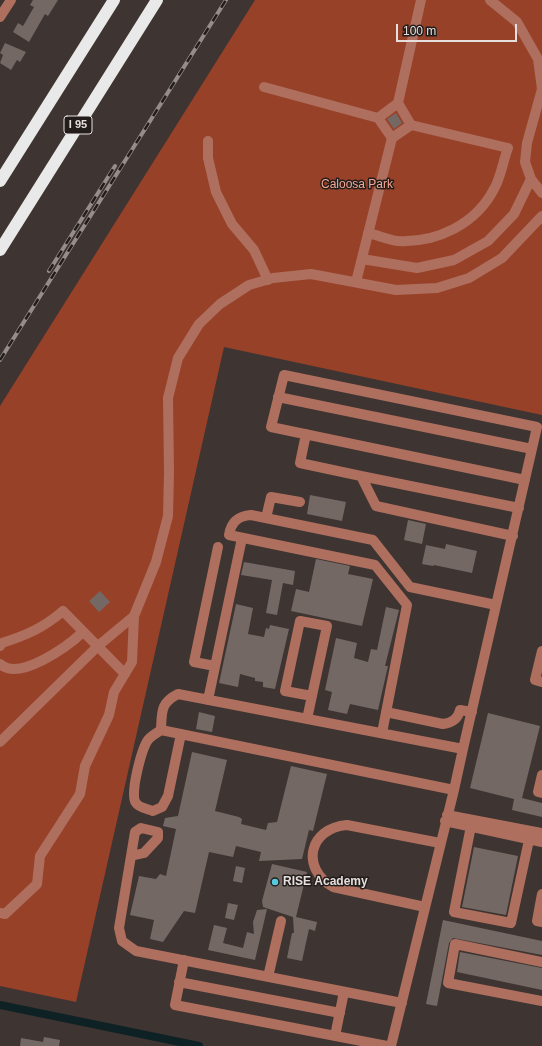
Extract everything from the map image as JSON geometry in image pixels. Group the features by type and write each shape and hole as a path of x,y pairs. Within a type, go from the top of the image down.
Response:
{"highway":[{"path":"0,181 114,0"},
{"name":"I 95","path":"0,250 157,0"}],"street":[{"path":"0,17 10,0"},
{"path":"378,118 398,103 421,0"},
{"path":"490,0 517,22 538,59 542,89 526,152 525,162 531,180 542,193"},
{"path":"264,87 378,118 392,138"},
{"path":"398,103 411,125 526,152"},
{"path":"356,282 392,138 411,125"},
{"path":"208,141 208,158 216,192 232,224 254,250 268,280"},
{"path":"368,233 397,241 426,240 454,230 478,212 495,188 508,148"},
{"path":"362,258 417,268 454,260 488,241 514,214 531,180"},
{"path":"0,913 5,914 37,884 40,856 80,794 85,766 109,715 114,692 132,662 134,616 156,562 168,516 168,398 178,358 199,324 220,304 249,285 268,280 311,274 396,290 438,288 469,278 502,258 542,216"},
{"path":"391,1046 454,790 538,427 284,375 271,427 525,480"},
{"path":"278,398 532,449"},
{"path":"306,434 300,463 519,508"},
{"path":"361,476 376,506 512,536"},
{"path":"266,518 271,497 300,502"},
{"path":"382,733 407,605 376,565 229,535 230,529 238,518 251,515 373,540 410,587 496,605"},
{"path":"208,700 242,538"},
{"path":"215,666 194,662 218,547"},
{"path":"0,646 30,634 49,623 63,610 125,674"},
{"path":"0,742 98,646 134,616"},
{"path":"307,719 312,696 327,626 300,621 285,691 312,696"},
{"path":"0,664 4,668 14,670 39,662 68,646 83,632"},
{"path":"542,651 535,680 542,682"},
{"path":"161,730 162,707 169,698 178,694 463,749"},
{"path":"386,712 443,724 452,722 459,715 460,710 472,712"},
{"path":"180,734 168,796 162,806 153,811 136,804 133,797 136,778 148,740 161,730 454,790"},
{"path":"542,775 538,792 542,793"},
{"path":"446,818 529,840 542,842"},
{"path":"471,824 542,833"},
{"path":"471,824 454,912 511,923 529,840"},
{"path":"425,907 333,887 324,882 317,875 313,865 312,855 314,845 327,830 337,826 347,825 440,843"},
{"path":"132,856 119,928 122,941 136,950 402,1003"},
{"path":"542,894 537,921 542,922"},
{"path":"268,977 281,922"},
{"path":"542,962 455,944 448,983 542,1001"},
{"path":"184,960 175,1005 387,1046"},
{"path":"179,982 340,1013"},
{"path":"335,1036 344,992"}],"green space":[{"name":"Caloosa Park","path":"255,0 542,0 542,415 224,347 76,1002 0,986 0,406"}],"building":[{"path":"33,0 58,0 48,16 45,14 29,42 13,32 18,23 23,26 34,7 30,5"},
{"path":"5,43 26,52 20,62 17,60 11,70 0,63 3,55 0,53"},
{"path":"396,113 402,123 394,129 387,119"},
{"path":"310,495 346,502 342,521 307,514"},
{"path":"408,520 426,524 422,544 404,540"},
{"path":"446,544 477,551 472,573 422,564 426,545 445,549"},
{"path":"316,559 350,566 348,574 373,579 362,626 291,611 296,589 309,592"},
{"path":"244,562 295,571 293,585 283,583 277,615 266,613 272,580 241,575"},
{"path":"100,591 110,602 99,612 89,601"},
{"path":"236,604 253,608 248,634 264,637 266,628 269,629 270,625 289,629 275,689 263,687 263,682 255,681 255,678 240,674 238,687 219,683"},
{"path":"386,607 399,610 385,666 388,666 378,710 350,704 347,714 328,710 332,692 325,690 336,638 357,643 354,658 368,662 371,649 377,650"},
{"path":"199,712 215,716 212,732 196,729"},
{"path":"488,713 540,726 522,798 542,803 542,817 512,810 514,799 470,788"},
{"path":"192,752 227,760 215,811 239,817 242,819 241,824 266,830 268,823 277,822 291,766 327,774 313,831 309,830 302,859 259,861 261,852 236,846 233,857 209,852 195,913 184,911 163,942 150,939 154,920 130,915 139,876 156,879 160,874 166,876 176,829 163,826 165,818 178,816"},
{"path":"474,847 518,856 506,915 462,907"},
{"path":"272,864 307,872 296,917 317,922 315,931 309,929 302,961 287,958 292,933 294,933 293,917 263,907 262,901"},
{"path":"236,866 245,868 242,883 233,881"},
{"path":"228,903 238,905 234,920 225,918"},
{"path":"267,909 255,960 208,950 214,925 227,928 223,943 243,948 247,932 254,934 253,922 257,910"},
{"path":"443,920 542,941 542,955 453,938 449,943 437,1006 426,1004"},
{"path":"460,952 542,968 542,990 457,972"},
{"path":"44,1037 60,1040 59,1046 20,1046 21,1038 43,1042"}],"waterway":[{"path":"0,1005 199,1046"}],"railway":[{"path":"0,360 226,0"},
{"path":"49,271 115,166"}],"place":[{"name":"RISE Academy","path":"275,882"}]}
